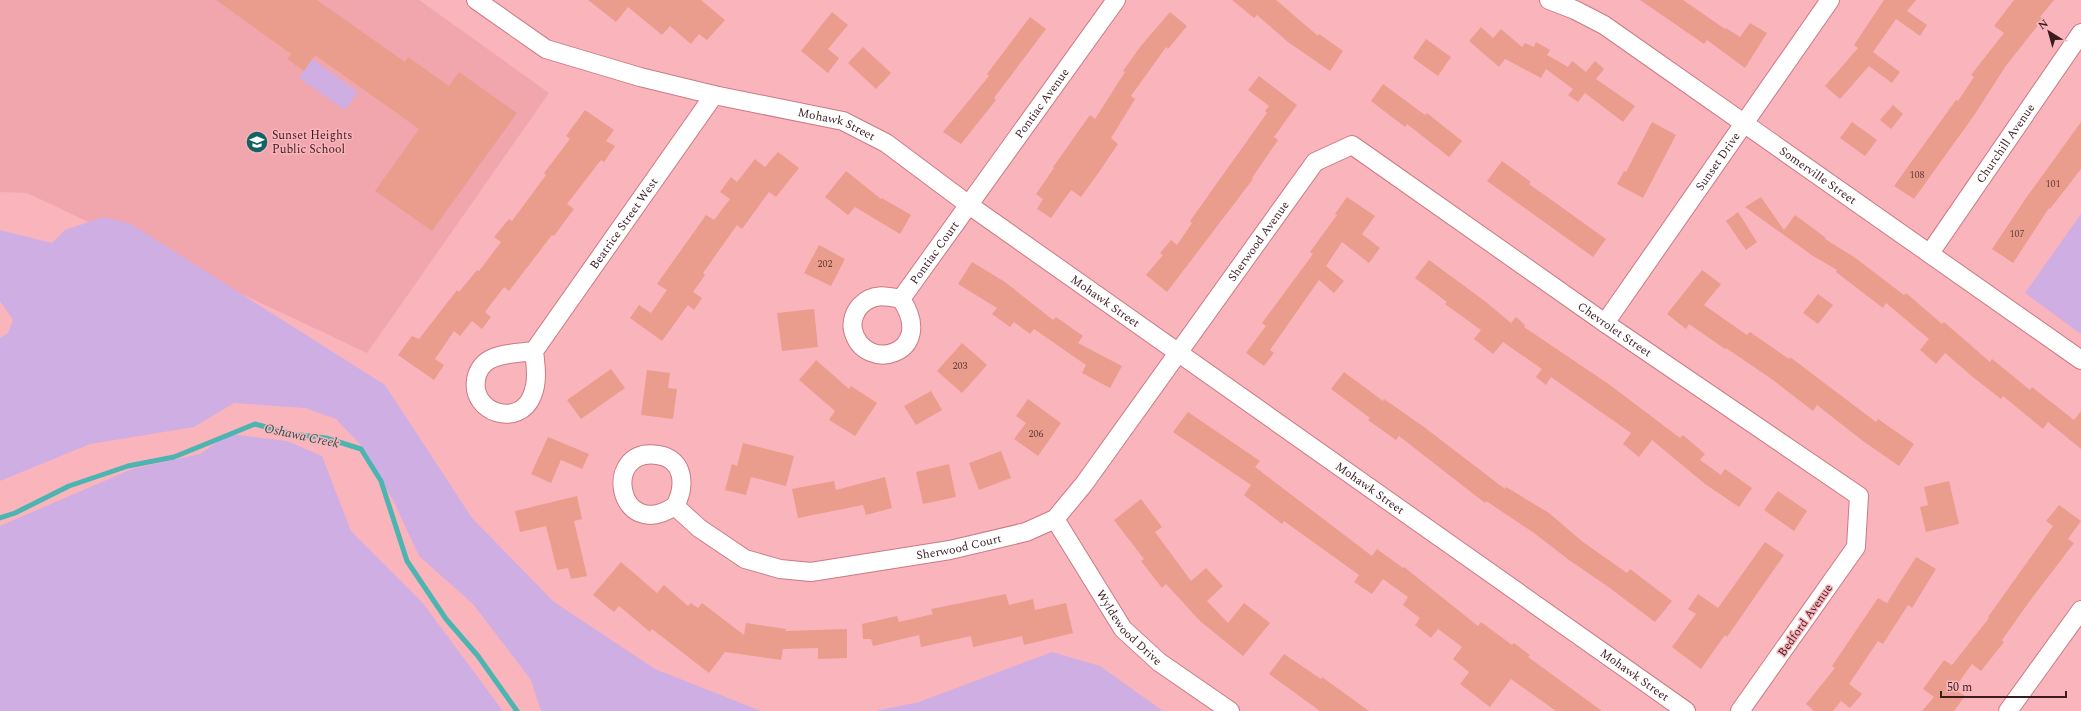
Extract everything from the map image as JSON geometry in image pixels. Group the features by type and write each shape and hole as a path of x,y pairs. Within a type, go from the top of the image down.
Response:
{"street":[{"name":"Mohawk Street","path":"476,0 546,49 640,77 714,95 843,122 886,143 969,205 1686,711"},
{"name":"Pontiac Avenue","path":"969,205 1116,0"},
{"name":"Somerville Street","path":"1549,0 1575,10 1604,25 2081,360"},
{"name":"Sunset Drive","path":"1605,323 1830,0"},
{"name":"Churchill Avenue","path":"1930,253 2081,33"},
{"name":"Beatrice Street West","path":"534,351 714,95"},
{"name":"Chevrolet Street","path":"1352,145 1605,323 1859,496 1858,524"},
{"name":"Sherwood Avenue","path":"1179,352 1315,162 1352,145"},
{"name":"Pontiac Court","path":"901,299 969,205"},
{"name":"Sherwood Court","path":"675,506 699,528 745,559 780,569 811,572 950,550 1026,532 1055,519 1084,484 1179,352"},
{"name":"Wyldewood Drive","path":"1055,519 1123,629 1159,662 1230,711"},
{"name":"Bedford Avenue","path":"1740,711 1856,547 1858,524"},
{"path":"2008,711 2081,610"}],"shaded area":[{"name":"Sunset Heights Public School","path":"0,0 419,0 549,93 367,353 27,193 0,192"},
{"path":"312,59 358,92 345,110 299,78"},
{"path":"2081,214 2081,334 2025,293"},
{"path":"104,217 131,224 385,385 472,518 554,602 655,669 761,711 541,711 531,680 473,604 419,556 393,500 359,443 336,419 305,408 234,403 194,427 90,444 0,481 0,338 8,333 13,320 0,301 0,230 52,243 65,230"},
{"path":"229,434 287,441 322,456 351,531 422,602 503,711 0,711 0,526 132,469 200,454"},
{"path":"1052,652 1100,666 1163,711 875,711 919,702"}],"building":[{"path":"216,0 317,0 405,62 408,57 449,86 459,72 517,113 432,231 375,191 419,129 315,55 304,71 287,59 291,54"},
{"path":"588,0 701,0 725,20 707,40 699,34 691,44 670,26 662,35 628,7 616,22"},
{"path":"1232,0 1276,0 1318,36 1319,34 1343,51 1330,71 1288,42 1257,15 1254,18"},
{"path":"1640,0 1683,0 1725,29 1726,28 1740,37 1750,23 1767,33 1745,68 1707,40 1704,44"},
{"path":"1884,0 1916,0 1907,11 1927,25 1920,36 1896,19 1873,52 1900,72 1892,83 1869,66 1840,99 1825,86 1858,48 1854,45"},
{"path":"2014,0 2054,0 2040,17 2043,19 2005,67 1975,114 1914,199 1894,186 1956,100 1958,101 1974,77 1971,75 2004,33 1994,26"},
{"path":"832,12 848,25 828,49 839,58 828,73 801,51"},
{"path":"1170,12 1187,26 1168,49 1166,47 1131,96 1135,99 1111,138 1118,144 1099,172 1081,197 1071,190 1051,218 1037,209 1043,199 1036,194 1054,168 1053,167 1090,115 1095,119 1125,72 1123,71 1140,47"},
{"path":"1030,17 1046,29 994,98 996,100 961,144 943,132 989,76 987,74"},
{"path":"1481,27 1493,38 1501,29 1522,47 1525,43 1534,47 1536,42 1550,50 1547,55 1568,67 1572,61 1586,72 1595,61 1604,69 1596,79 1635,106 1623,122 1585,93 1578,102 1568,95 1573,89 1546,69 1541,78 1505,59 1499,67 1469,41"},
{"path":"1426,39 1451,57 1438,76 1413,58"},
{"path":"863,47 891,73 876,89 848,63"},
{"path":"1259,76 1297,105 1274,137 1278,140 1252,178 1253,179 1167,292 1146,275 1163,255 1160,253 1171,240 1177,245 1192,223 1190,221 1267,113 1265,111 1269,106 1248,90"},
{"path":"1383,84 1425,115 1427,113 1462,141 1449,157 1407,124 1405,127 1371,101"},
{"path":"1893,105 1903,114 1891,129 1880,120"},
{"path":"585,110 614,130 606,141 615,146 604,162 601,160 567,204 574,209 554,236 552,235 509,291 504,287 485,312 491,317 482,329 472,321 460,336 454,331 435,359 444,365 434,380 398,355 412,336 419,339 457,290 459,292 477,270 479,271 501,242 494,237 509,219 512,221 546,175 544,173 570,139 566,136"},
{"path":"1652,122 1676,135 1643,198 1617,184 1624,171 1626,172"},
{"path":"1852,122 1877,140 1865,156 1840,138"},
{"path":"2081,122 2081,169 2050,209 2049,208 2013,263 1992,249 2026,198"},
{"path":"778,152 799,168 776,197 769,192 742,229 737,225 703,273 705,275 693,292 702,298 694,310 688,305 662,341 630,318 639,305 651,313 667,290 657,284 706,215 714,220 730,199 720,192 731,177 737,182 755,159 765,167"},
{"path":"1502,161 1531,182 1529,184 1606,239 1593,257 1487,181"},
{"path":"846,171 881,199 882,198 911,215 900,234 855,207 848,215 825,197"},
{"path":"1347,197 1375,216 1362,234 1380,248 1369,263 1342,242 1326,266 1344,281 1334,293 1319,280 1270,350 1274,353 1264,366 1246,353 1266,326 1262,323 1313,254 1310,252 1337,215 1335,214"},
{"path":"1761,197 1784,230 1795,215 1826,238 1825,239 1854,257 1904,295 1906,293 1942,324 1944,322 1990,362 1992,359 2030,390 2032,387 2074,420 2081,411 2081,449 2048,422 2043,429 2003,396 2001,399 1945,353 1936,364 1920,350 1929,339 1886,303 1883,308 1836,272 1837,270 1813,256 1745,207"},
{"path":"1738,212 1757,242 1746,250 1726,221"},
{"path":"819,245 845,259 831,286 804,273"},
{"path":"1429,260 1486,302 1511,323 1516,317 1525,325 1524,327 1610,385 1680,438 1683,435 1705,454 1700,460 1721,475 1725,469 1752,488 1739,507 1705,484 1652,440 1639,457 1623,444 1631,433 1551,377 1546,385 1536,377 1542,369 1503,342 1493,354 1474,339 1481,330 1445,304 1447,302 1415,278"},
{"path":"972,262 1005,282 1053,320 1056,317 1083,336 1078,343 1122,366 1110,388 1082,373 1086,365 1034,329 1030,334 1014,322 1010,327 992,314 997,308 958,284"},
{"path":"1702,270 1721,284 1704,305 1747,335 1750,332 1789,359 1790,357 1876,422 1878,419 1914,444 1899,466 1863,441 1817,405 1813,411 1773,380 1726,348 1725,349 1689,324 1686,329 1667,314"},
{"path":"1818,294 1833,305 1818,324 1803,313"},
{"path":"814,309 818,347 782,351 777,313"},
{"path":"962,343 987,365 962,393 937,371"},
{"path":"816,360 849,389 851,386 877,403 855,436 829,420 835,411 799,380"},
{"path":"611,369 625,388 581,419 567,400"},
{"path":"647,370 670,373 668,388 677,389 673,419 641,415"},
{"path":"1344,372 1383,401 1384,399 1424,427 1505,489 1506,487 1549,513 1583,542 1627,573 1630,569 1672,601 1655,622 1534,533 1486,501 1485,503 1399,436 1396,440 1368,420 1370,418 1331,389"},
{"path":"931,391 942,410 916,425 904,406"},
{"path":"1028,399 1061,423 1038,456 1014,439 1026,423 1016,416"},
{"path":"1188,412 1260,461 1255,467 1372,556 1377,549 1403,568 1404,567 1478,626 1481,622 1512,645 1514,643 1530,655 1528,657 1602,711 1556,711 1511,679 1490,707 1460,684 1469,672 1453,659 1462,647 1438,629 1431,638 1415,625 1420,618 1403,605 1408,597 1383,579 1372,594 1354,582 1359,575 1284,521 1282,524 1244,495 1251,485 1173,432"},
{"path":"548,437 589,454 582,469 561,460 551,483 531,474"},
{"path":"743,443 794,456 786,486 751,477 746,495 725,490 732,464 737,466"},
{"path":"1001,451 1011,478 979,490 969,463"},
{"path":"949,464 956,497 923,504 916,472"},
{"path":"885,477 892,508 866,515 863,505 798,518 792,489 834,481 836,490"},
{"path":"1949,481 1959,524 1926,532 1920,507 1928,505 1924,487"},
{"path":"1778,491 1807,511 1794,531 1764,510"},
{"path":"577,496 582,519 574,521 587,576 571,579 568,568 557,570 546,526 520,532 515,511"},
{"path":"1141,499 1162,527 1155,532 1191,581 1206,568 1223,586 1207,601 1228,623 1244,603 1270,623 1243,656 1200,621 1166,584 1162,588 1141,561 1144,559 1114,520"},
{"path":"2059,505 2081,521 2068,539 2074,543 2029,602 2002,640 2004,642 1981,671 1972,664 1954,689 1965,696 1954,711 1922,711 1934,697 1923,689 1944,660 1952,665 1989,618 1988,617 2053,526 2046,521"},
{"path":"1765,542 1784,555 1727,637 1725,635 1701,669 1672,647 1696,614 1688,609 1698,594 1718,608"},
{"path":"1916,557 1936,569 1912,608 1908,605 1883,644 1878,641 1849,684 1862,694 1850,708 1841,701 1833,711 1814,711 1806,704 1835,668 1832,666 1878,598 1887,603"},
{"path":"621,562 657,593 664,585 688,606 691,603 698,608 702,603 744,635 746,623 786,629 785,631 847,629 847,658 818,659 818,648 783,649 781,660 725,652 709,673 652,629 650,632 619,606 614,612 593,595"},
{"path":"1006,594 1009,605 1033,599 1035,610 1066,603 1073,633 1024,645 1022,636 973,647 971,636 921,647 919,635 873,646 871,639 863,639 862,624 897,616 899,622 933,614 931,609"},
{"path":"1284,654 1321,679 1322,677 1369,711 1320,711 1269,674"}],"waterway":[{"name":"Oshawa Creek","path":"0,518 15,513 69,486 128,466 174,457 255,424 292,434 326,438 361,449 381,481 407,561 446,619 478,656 517,711"}],"place":[{"name":"Sunset Heights Public School","path":"257,142"}]}
